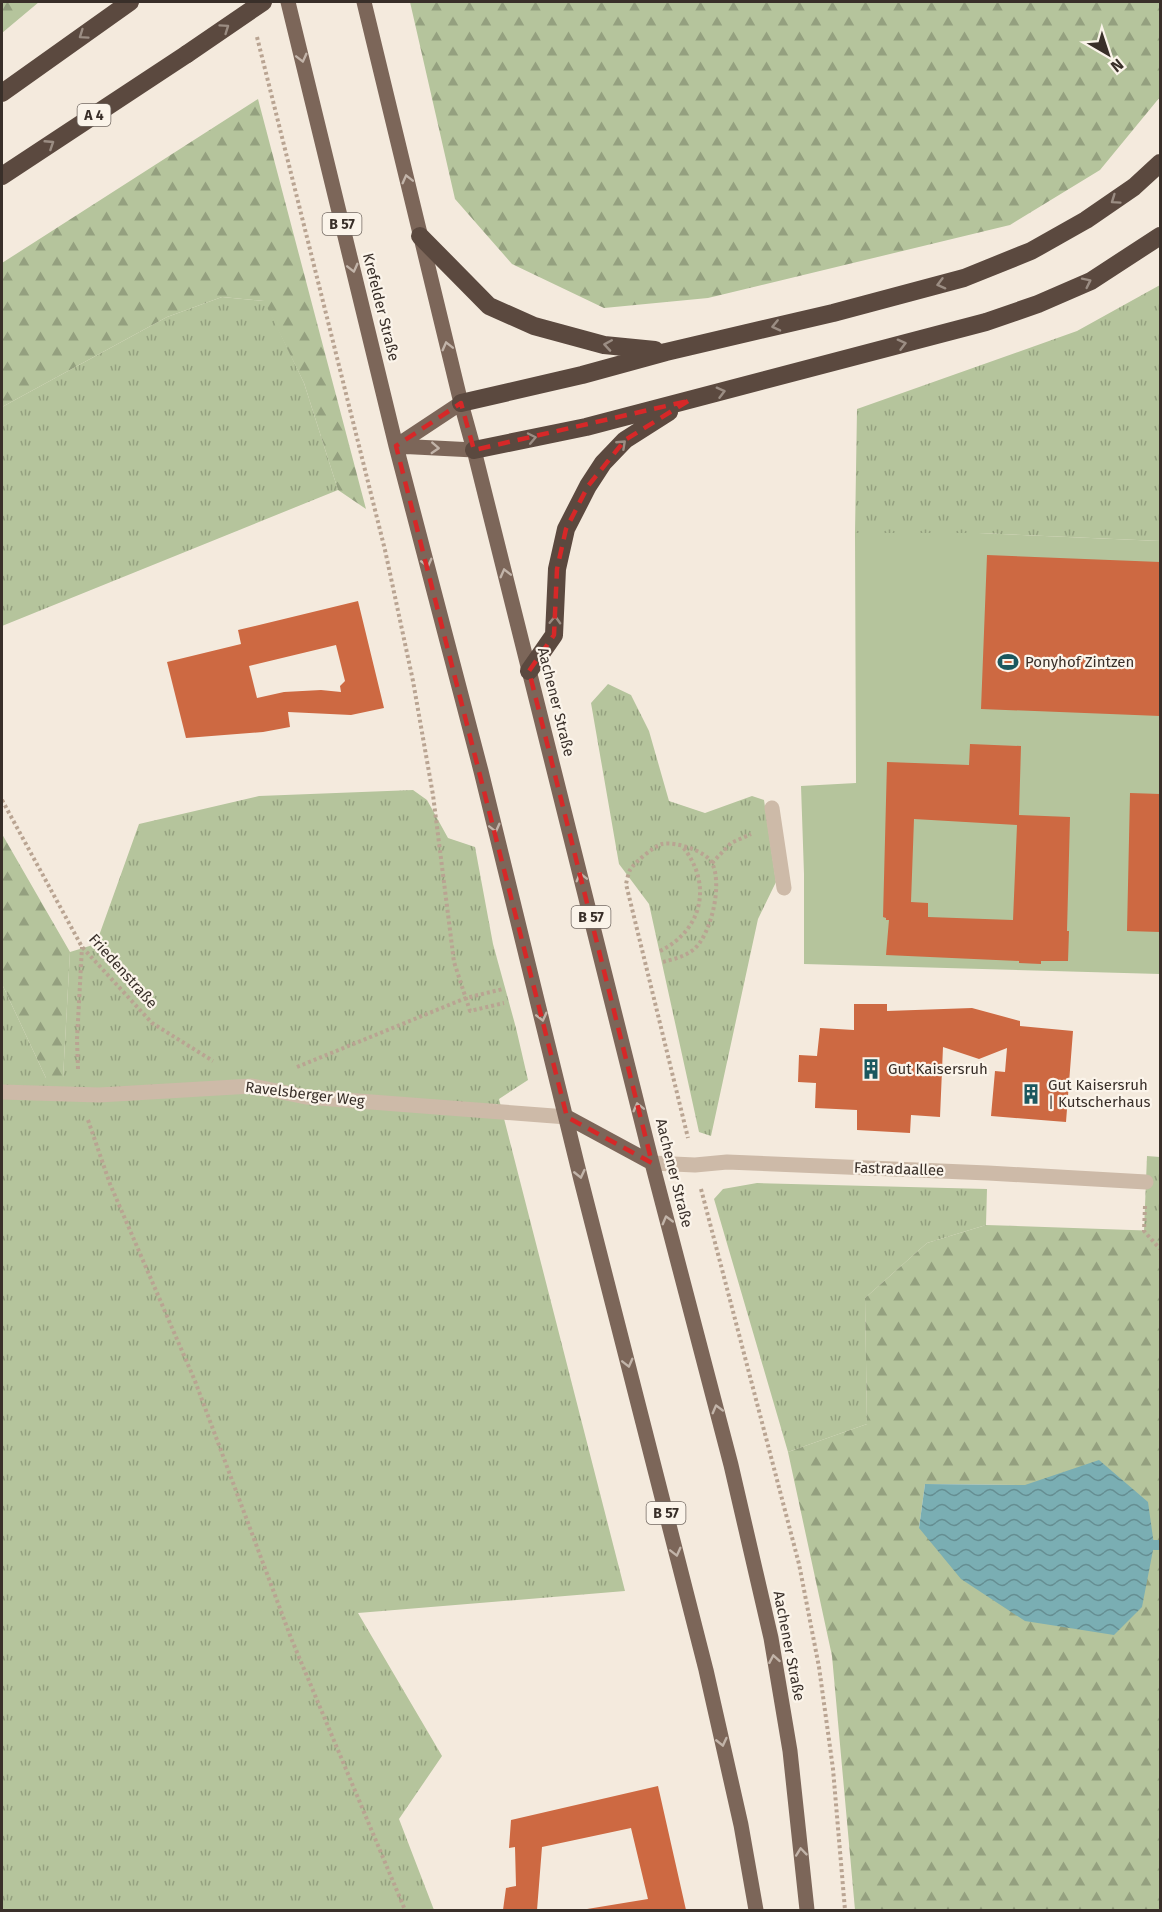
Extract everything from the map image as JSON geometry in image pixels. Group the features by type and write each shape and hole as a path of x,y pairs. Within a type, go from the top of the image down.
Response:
{"highway":[{"path":"2,93 130,2"},
{"name":"A 4","path":"2,176 263,2"},
{"path":"461,403 833,313 964,278 1031,251 1086,220 1134,187 1161,163"},
{"path":"420,236 489,306 534,326 604,345 666,352"},
{"path":"474,450 586,427 986,322 1038,304 1090,281 1161,236"},
{"path":"530,671 554,635 557,569 566,529 588,486 603,463 625,440 655,419 688,401"}],"main road":[{"name":"Krefelder Straße","path":"288,2 396,446 481,771 567,1117"},
{"name":"B 57","path":"364,2 474,450"},
{"path":"396,446 461,403"},
{"path":"396,446 474,450"},
{"name":"Aachener Straße","path":"474,450 652,1163 731,1466 771,1638 790,1751 807,1911"},
{"path":"567,1117 652,1163"},
{"name":"B 57","path":"567,1117 706,1670 741,1825 756,1911"}],"lane":[{"path":"772,808 783,888"},
{"name":"Ravelsberger Weg","path":"2,1092 99,1095 252,1086 306,1097 567,1117"},
{"name":"Fastradaallee","path":"652,1163 695,1165 727,1162 762,1163 1146,1182"}],"path":[{"path":"256,36 388,561 414,681 433,795 454,962 470,1011 504,1003"},
{"name":"Friedenstraße","path":"2,800 82,947 152,1023 252,1086"},
{"path":"712,863 731,843 738,839 775,829"},
{"path":"663,962 685,956 696,948 711,920 718,888 712,863 700,851 662,844 643,856 629,870 626,884 695,1165 799,1564 819,1667 833,1769 845,1911"},
{"path":"660,951 675,944 685,933 695,919 698,907 700,891 695,867 690,856 681,846"},
{"path":"82,947 77,1039 78,1094 110,1184 195,1381 291,1638 405,1911"},
{"path":"295,1068 466,998 504,989"},
{"path":"1146,1182 1144,1231 1161,1249"}],"highlighted area":[{"path":"688,401 625,440 588,486 566,529 557,569 554,635 529,671 652,1163 567,1117 396,446 461,403 474,450"}],"green space":[{"path":"2,2 39,2 2,33"},
{"path":"410,2 1160,2 1160,97 1100,170 1010,225 708,298 604,308 512,264 455,199"},
{"path":"258,99 366,509 338,490 304,383 264,301 222,297 167,317 2,407 2,263"},
{"path":"1160,285 1160,541 979,533 855,533 857,409 1077,331"},
{"path":"222,297 265,301 304,383 338,490 2,626 2,407 167,317"},
{"name":"Ponyhof Zintzen","path":"855,533 979,533 1160,541 1160,974 804,964 801,786 856,783"},
{"path":"608,684 631,695 649,731 669,801 705,813 752,796 764,800 776,882 758,919 711,1136 699,1132 649,904 619,864 591,703"},
{"path":"413,790 427,800 448,838 475,847 493,944 528,1080 499,1099 625,1591 358,1613 442,1756 399,1819 434,1910 2,1910 2,984 46,1078 63,1078 70,952 96,944 139,824 259,796"},
{"path":"2,834 70,952 63,1078 46,1078 2,984"},
{"path":"1147,1156 1160,1157 1160,1231 1144,1231"},
{"path":"757,1183 987,1189 986,1225 927,1243 865,1298 867,1424 788,1452 714,1199 723,1189"},
{"path":"986,1225 1160,1231 1160,1910 855,1910 832,1656 788,1452 867,1424 865,1298 927,1243","holes":["925,1484 1025,1485 919,1528"]}],"water":[{"path":"1099,1460 1148,1502 1154,1545 1142,1607 1114,1635 1025,1621 961,1579 919,1528 925,1484 1025,1485"}],"building":[{"path":"987,555 1160,562 1160,716 981,709"},
{"path":"358,601 384,708 351,715 288,712 290,727 263,732 186,738 167,662 241,644 238,630","holes":["336,645 345,681 340,686 341,692 321,690 284,692 257,698 249,666"]},
{"path":"970,744 1021,746 1019,815 1070,817 1068,961 1041,961 1041,964 886,955 889,920 883,917 887,762 969,765","holes":["914,819 1017,825 1013,920 928,917 928,903 911,902"]},
{"path":"1130,793 1160,794 1160,932 1127,931"},
{"path":"854,1004 887,1004 887,1011 972,1008 1020,1021 1020,1026 1073,1031 1066,1122 991,1116 995,1071 1005,1072 1007,1048 979,1059 943,1047 940,1117 911,1115 910,1133 857,1130 857,1110 815,1108 816,1083 798,1082 799,1055 817,1056 820,1028 854,1030"},
{"path":"658,1786 686,1910 581,1910 648,1899 631,1828 542,1847 537,1910 503,1910 506,1888 516,1886 515,1847 509,1848 511,1820"}],"waterway":[{"path":"1154,1545 1160,1545"}],"place":[{"name":"Ponyhof Zintzen","path":"1008,662"},
{"name":"Gut Kaisersruh","path":"871,1069"},
{"name":"Gut Kaisersruh | Kutscherhaus","path":"1031,1094"}]}
